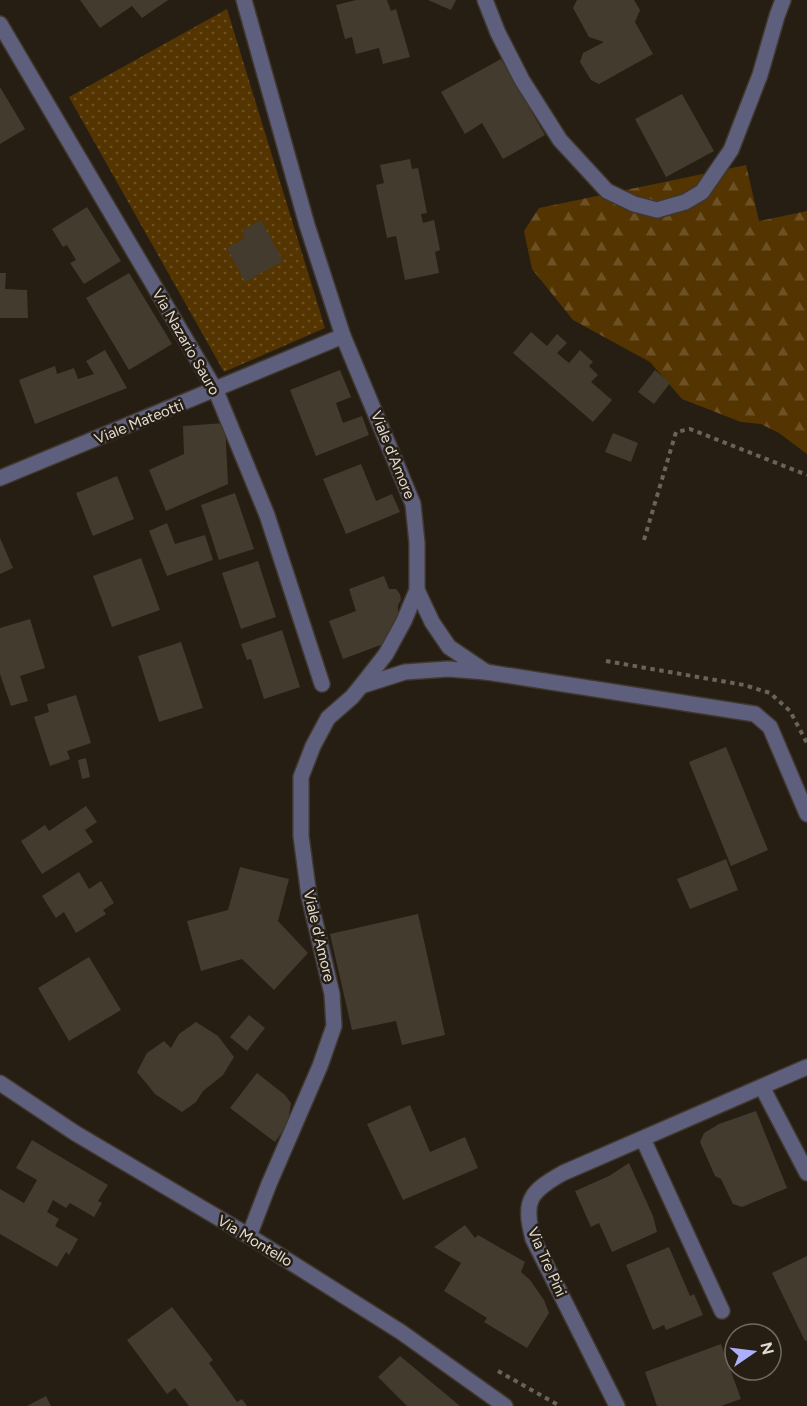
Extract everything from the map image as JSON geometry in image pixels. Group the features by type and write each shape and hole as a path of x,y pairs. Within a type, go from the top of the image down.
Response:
{"street":[{"name":"Viale d'Amore","path":"244,0 307,225 344,336 413,504 417,543 417,590 404,621 386,654 361,686 328,718 313,746 301,777 301,836 309,896 332,994 334,1026 249,1236"},
{"path":"485,0 498,33 522,80 560,140 607,191 634,204 657,210 686,202 702,192 731,150 760,75 783,0"},
{"name":"Via Nazario Sauro","path":"0,24 216,391 267,515 322,684"},
{"name":"Viale Mateotti","path":"0,478 216,391 344,336"},
{"path":"417,590 432,622 449,647 486,672"},
{"path":"361,686 405,672 448,669 486,672 755,714 770,727 807,814"},
{"name":"Via Tre Pini","path":"617,1406 533,1239 528,1206 538,1190 553,1179 807,1067"},
{"name":"Via Montello","path":"0,1083 85,1139 249,1236 401,1332 505,1406"},
{"path":"762,1087 807,1173"},
{"path":"643,1139 722,1311"}],"path":[{"path":"644,540 676,432 690,429 807,475"},
{"path":"498,1371 560,1406"}],"green space":[{"path":"227,9 325,328 224,372 69,97"},
{"path":"746,165 759,221 807,211 807,454 779,433 761,424 741,422 682,399 650,362 573,320 532,269 524,231 539,208"}],"building":[{"path":"80,0 168,0 142,18 132,6 100,28"},
{"path":"356,0 387,0 391,11 396,9 410,57 383,64 379,48 356,54 352,37 345,39 336,5"},
{"path":"428,0 456,0 451,10"},
{"path":"577,0 634,0 640,10 635,22 653,54 599,84 591,80 580,62 583,53 604,42 589,37 573,8"},
{"path":"501,59 545,135 503,159 482,123 465,134 441,92"},
{"path":"0,87 25,129 0,144"},
{"path":"682,94 714,151 666,177 635,119"},
{"path":"410,159 412,169 418,168 427,213 421,214 423,223 434,220 440,250 435,252 439,273 405,280 396,236 387,238 376,185 384,183 380,165"},
{"path":"87,207 121,261 84,284 70,263 76,260 67,245 63,247 52,229"},
{"path":"261,220 283,261 245,282 227,248 245,238 242,231"},
{"path":"0,273 6,273 5,289 27,290 28,318 0,318"},
{"path":"129,273 172,344 129,370 86,298"},
{"path":"531,332 547,346 557,334 567,343 557,353 569,363 580,350 593,362 589,366 598,375 591,382 612,400 593,422 513,353"},
{"path":"105,350 127,388 35,424 19,380 55,366 57,374 74,368 78,379 94,374 86,361"},
{"path":"340,370 351,397 336,403 343,423 362,416 369,435 316,456 290,390"},
{"path":"655,370 670,383 654,404 638,392"},
{"path":"225,423 228,484 166,511 149,470 184,454 183,426"},
{"path":"613,433 638,443 631,462 605,452"},
{"path":"361,464 376,501 392,494 400,512 346,534 323,479"},
{"path":"117,476 134,519 93,536 76,493"},
{"path":"235,493 254,549 219,560 201,505"},
{"path":"167,523 175,544 205,535 213,560 167,576 149,531"},
{"path":"0,538 13,568 0,574"},
{"path":"141,558 160,610 112,627 93,576"},
{"path":"258,561 276,617 241,629 222,573"},
{"path":"384,576 389,589 396,589 401,600 398,605 398,615 386,643 343,659 329,621 356,611 349,589"},
{"path":"30,619 45,668 20,676 28,701 11,706 0,674 0,628"},
{"path":"282,630 300,687 264,699 251,659 247,660 241,644"},
{"path":"181,642 203,708 159,722 138,656"},
{"path":"76,695 91,743 67,751 70,759 50,766 34,717 49,712 47,704"},
{"path":"726,747 768,850 731,866 689,762"},
{"path":"86,758 90,777 82,779 78,760"},
{"path":"86,806 97,822 85,830 93,842 42,874 21,841 45,825 49,831"},
{"path":"726,859 738,890 690,909 677,879"},
{"path":"240,867 289,879 278,921 308,953 274,990 242,959 201,971 187,921 228,910"},
{"path":"79,872 89,889 101,881 114,903 103,910 106,914 76,933 64,912 56,918 42,896"},
{"path":"418,914 445,1035 402,1045 396,1021 352,1030 330,934"},
{"path":"89,957 121,1010 69,1041 38,988"},
{"path":"249,1015 265,1028 247,1051 230,1037"},
{"path":"196,1022 218,1036 234,1057 223,1075 203,1091 196,1102 182,1112 155,1094 137,1072 147,1053 164,1041 171,1048 179,1034"},
{"path":"257,1073 285,1095 291,1103 289,1115 291,1119 275,1142 230,1108"},
{"path":"410,1105 430,1152 465,1137 478,1168 403,1200 367,1124"},
{"path":"756,1111 787,1188 742,1207 733,1204 721,1179 715,1176 700,1142 704,1133 719,1124"},
{"path":"32,1140 108,1185 98,1201 102,1203 94,1217 70,1203 66,1208 53,1200 47,1212 59,1219 55,1226 78,1239 69,1255 66,1252 57,1267 0,1234 0,1189 24,1203 37,1180 16,1168"},
{"path":"629,1163 653,1216 657,1232 612,1252 599,1223 591,1227 575,1191 609,1176"},
{"path":"465,1225 475,1238 478,1235 525,1262 521,1272 530,1280 544,1300 549,1313 527,1348 484,1322 487,1318 444,1291 461,1263 434,1247"},
{"path":"669,1247 690,1296 694,1294 703,1315 666,1330 664,1325 653,1330 626,1265"},
{"path":"807,1256 807,1340 805,1341 772,1273"},
{"path":"172,1307 213,1360 209,1363 237,1402 242,1399 247,1406 189,1406 175,1388 167,1394 127,1340"},
{"path":"721,1344 723,1382 735,1382 741,1399 721,1406 657,1406 645,1372"},
{"path":"400,1356 460,1406 407,1406 378,1377"},
{"path":"46,1396 51,1406 27,1406"}]}
